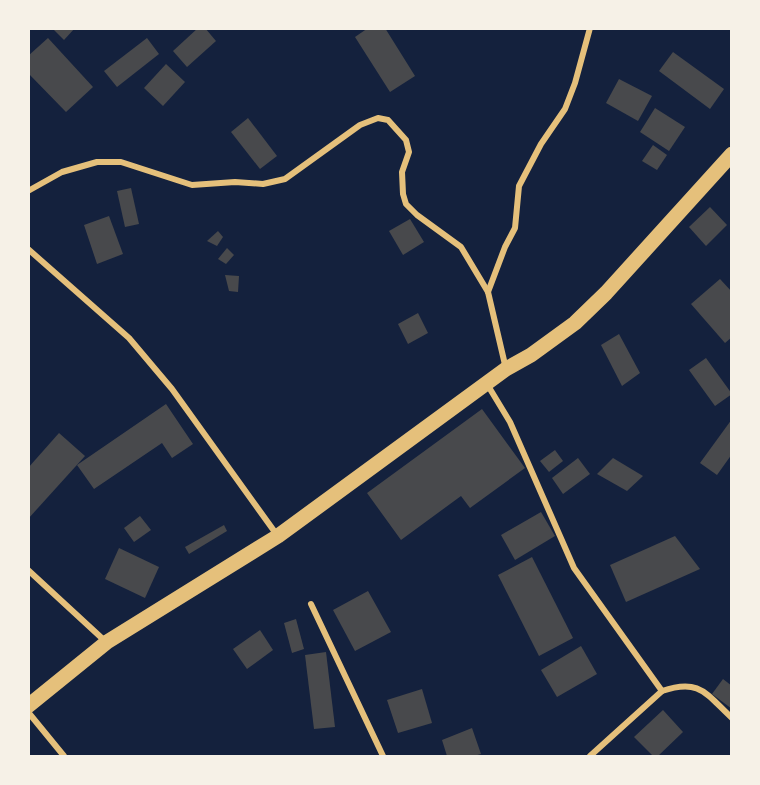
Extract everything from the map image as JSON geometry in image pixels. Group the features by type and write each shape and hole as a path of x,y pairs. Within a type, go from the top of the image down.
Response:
{"main road":[{"path":"28,706 106,642 278,536 506,369 531,355 576,323 732,154"}],"street":[{"path":"488,292 500,257 515,228 519,186 541,144 565,109 590,28"},
{"path":"28,191 62,172 97,162 121,162 192,185 236,182 263,184 285,179 360,125 378,118 388,120 406,140 409,152 402,172 405,204 461,247 488,292 506,369"},
{"path":"28,249 129,338 172,389 278,536"},
{"path":"486,384 510,422 574,568 662,691"},
{"path":"28,570 106,642"},
{"path":"311,604 383,756"},
{"path":"590,756 662,691 677,686 693,686 703,691 732,718"},
{"path":"28,712 64,756"}],"building":[{"path":"52,28 75,28 64,40"},
{"path":"198,28 205,28 216,41 187,67 173,51"},
{"path":"368,28 385,28 415,76 390,92 355,37"},
{"path":"48,38 93,87 66,112 28,73 28,56"},
{"path":"147,38 159,54 117,87 104,71"},
{"path":"673,52 724,89 710,109 659,71"},
{"path":"166,64 185,82 163,106 144,88"},
{"path":"619,79 652,96 638,121 606,103"},
{"path":"655,108 685,127 669,151 640,132"},
{"path":"248,118 277,156 260,169 231,132"},
{"path":"653,145 667,155 657,170 642,161"},
{"path":"131,188 139,224 125,227 117,191"},
{"path":"710,207 727,225 706,246 689,227"},
{"path":"109,216 123,254 97,264 84,225"},
{"path":"410,219 424,242 403,255 389,231"},
{"path":"218,231 223,237 217,246 207,241"},
{"path":"227,248 234,255 226,264 218,259"},
{"path":"225,275 239,276 238,292 229,291"},
{"path":"720,279 732,292 732,337 725,343 691,304"},
{"path":"418,313 428,333 408,344 398,324"},
{"path":"619,334 640,373 622,386 601,345"},
{"path":"706,358 732,394 715,406 689,370"},
{"path":"166,404 193,444 172,458 162,443 94,489 77,465"},
{"path":"482,409 525,468 470,508 461,496 401,540 367,493"},
{"path":"732,419 732,454 717,475 700,463"},
{"path":"59,433 85,456 28,519 28,468"},
{"path":"555,450 563,461 549,472 540,461"},
{"path":"578,458 590,474 563,494 552,478"},
{"path":"613,458 643,476 627,491 597,474"},
{"path":"541,512 555,536 515,560 501,535"},
{"path":"140,516 151,530 134,542 124,528"},
{"path":"224,525 227,531 189,554 185,547"},
{"path":"675,536 700,569 626,602 610,565"},
{"path":"119,548 159,567 145,598 105,579"},
{"path":"532,557 573,638 539,656 498,575"},
{"path":"368,591 391,632 355,651 333,610"},
{"path":"296,619 304,649 292,653 284,623"},
{"path":"260,630 273,650 247,669 233,649"},
{"path":"581,646 597,674 557,697 541,670"},
{"path":"326,652 335,727 314,729 305,655"},
{"path":"723,679 732,686 732,709 712,694"},
{"path":"422,689 432,723 398,733 387,700"},
{"path":"663,710 683,732 658,756 653,756 634,737"},
{"path":"472,728 481,754 447,756 442,740"}]}
